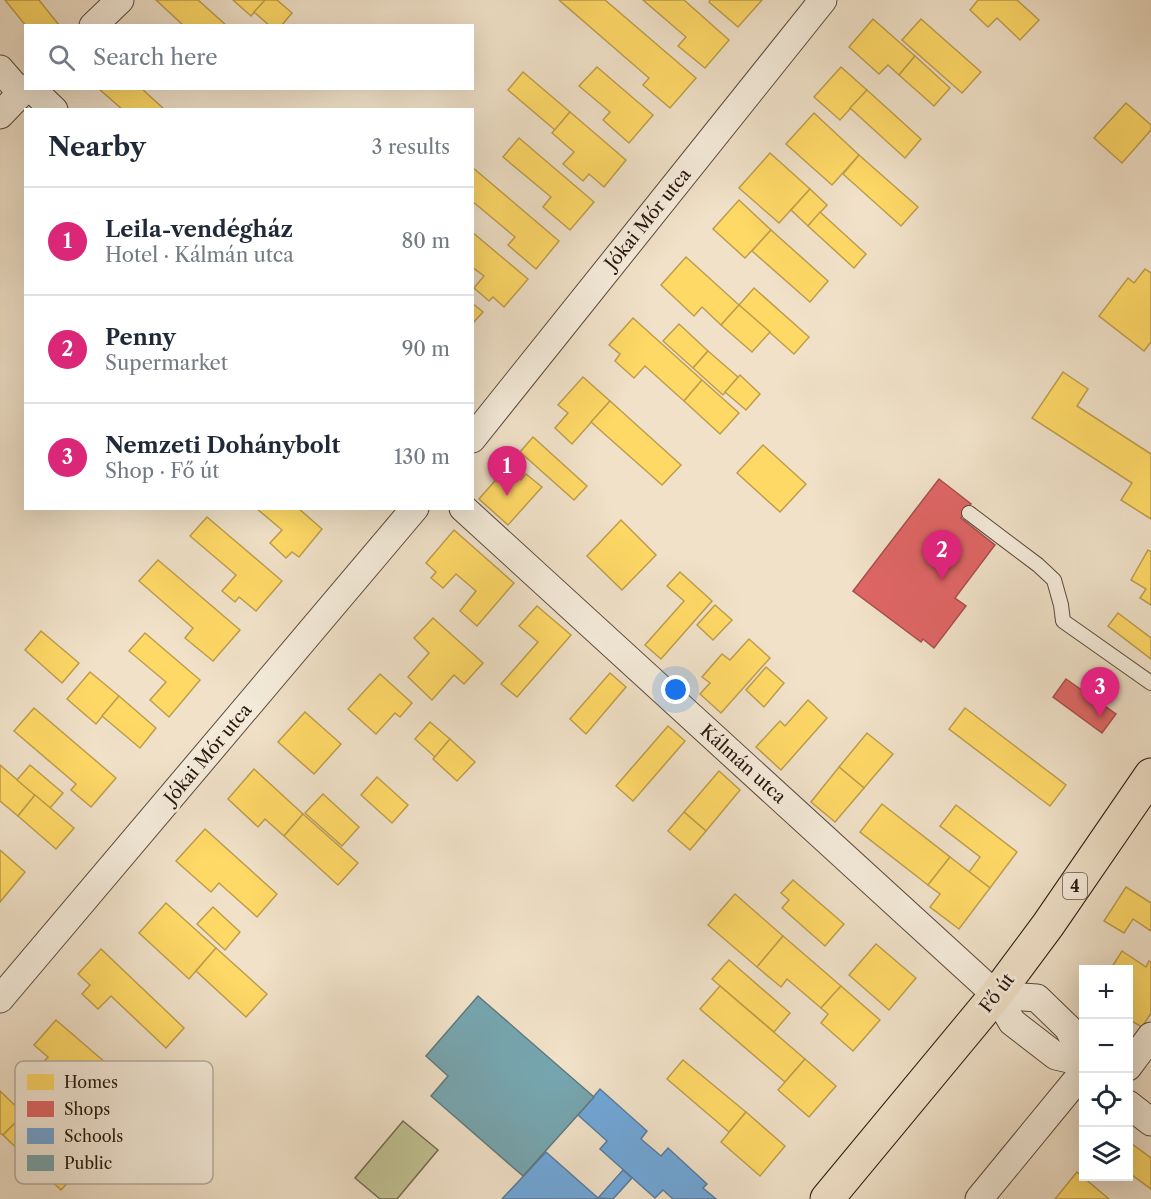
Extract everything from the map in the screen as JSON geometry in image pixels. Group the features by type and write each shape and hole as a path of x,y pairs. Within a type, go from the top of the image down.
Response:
{"main road":[{"name":"Fő út","path":"827,1199 996,995 1048,925 1151,775"}],"street":[{"path":"95,24 120,0"},
{"name":"Jókai Mór utca","path":"474,436 823,0"},
{"path":"0,69 24,88"},
{"path":"0,115 26,90 51,108"},
{"name":"Jókai Mór utca","path":"0,999 413,510"},
{"name":"Kálmán utca","path":"465,510 996,995"},
{"path":"996,995 1037,998 1068,1028 1075,1042 1079,1061"},
{"path":"1133,1060 1151,1036"},
{"path":"980,1199 1079,1067"},
{"path":"1133,1108 1151,1122"}],"lane":[{"path":"969,513 1038,565 1054,580 1063,621 1151,683"}],"green space":[{"path":"403,1121 438,1150 397,1199 380,1199 355,1178"}],"building: Homes":[{"path":"5,0 39,0 58,24 24,24"},
{"path":"156,0 198,0 225,24 182,24"},
{"path":"233,0 265,0 251,16"},
{"path":"265,0 277,0 292,13 283,24 268,24 254,12"},
{"path":"559,0 605,0 696,78 670,108 643,85 649,78"},
{"path":"643,0 684,0 729,40 705,68 678,46 686,37"},
{"path":"710,0 762,0 738,27 709,2"},
{"path":"978,0 1017,0 1039,20 1020,40 997,18 988,27 970,10"},
{"path":"873,19 915,56 899,75 888,65 879,74 849,47"},
{"path":"921,19 981,72 962,93 902,40"},
{"path":"915,56 950,88 934,106 899,75"},
{"path":"597,67 653,115 629,143 603,120 610,112 579,86"},
{"path":"841,67 867,90 840,120 814,97"},
{"path":"523,72 570,112 555,130 508,90"},
{"path":"100,90 143,90 163,108 121,108"},
{"path":"867,90 921,139 905,158 850,108"},
{"path":"1126,103 1151,125 1151,130 1122,163 1094,138"},
{"path":"570,112 626,160 604,187 589,174 583,181 563,164 574,152 552,133"},
{"path":"814,113 859,155 832,185 786,144"},
{"path":"519,138 594,202 570,230 543,207 551,197 503,157"},
{"path":"770,153 810,189 779,223 739,188"},
{"path":"859,155 918,207 901,226 843,174"},
{"path":"474,169 559,241 536,269 508,245 515,237 474,203"},
{"path":"810,189 827,205 808,226 791,210"},
{"path":"739,200 771,230 745,258 713,229"},
{"path":"820,212 866,254 854,268 808,226"},
{"path":"771,230 828,281 810,302 752,251"},
{"path":"474,234 528,279 504,307 493,297 489,301 474,288 484,276 474,268"},
{"path":"686,257 739,305 721,325 702,307 694,316 661,285"},
{"path":"1145,269 1151,273 1151,342 1144,351 1099,316 1128,278 1134,283"},
{"path":"754,288 809,337 794,354 739,305"},
{"path":"474,305 483,312 474,322"},
{"path":"739,305 770,332 752,352 721,325"},
{"path":"633,318 702,380 684,401 645,366 634,378 615,361 620,354 609,345"},
{"path":"679,324 708,351 693,368 663,341"},
{"path":"708,351 738,377 723,395 693,368"},
{"path":"1063,372 1088,389 1077,406 1151,454 1151,519 1121,500 1132,483 1032,418"},
{"path":"740,375 760,394 746,410 725,392"},
{"path":"583,377 610,401 572,444 555,428 568,413 558,405"},
{"path":"702,380 739,413 720,434 684,401"},
{"path":"610,401 681,465 662,485 591,422"},
{"path":"533,437 587,486 574,500 520,452"},
{"path":"763,445 806,484 780,512 737,473"},
{"path":"507,467 521,480 526,474 542,487 508,525 479,499"},
{"path":"258,510 300,510 322,529 299,557 292,552 286,558 270,543 282,530"},
{"path":"207,517 282,581 256,611 239,597 235,602 222,591 236,575 190,536"},
{"path":"621,520 656,555 622,590 587,556"},
{"path":"454,530 514,583 477,626 460,611 476,591 456,574 443,588 431,578 436,572 426,563"},
{"path":"1148,550 1151,552 1151,605 1140,598 1146,589 1131,580"},
{"path":"158,560 240,630 213,661 185,638 193,628 139,581"},
{"path":"680,572 712,601 661,659 645,645 684,601 667,586"},
{"path":"715,605 732,620 713,640 697,625"},
{"path":"537,606 571,635 517,697 501,684 538,642 519,626"},
{"path":"1118,613 1151,638 1151,659 1108,626"},
{"path":"433,618 483,663 464,684 454,675 432,700 408,677 429,653 414,638"},
{"path":"41,631 79,663 62,683 25,650"},
{"path":"145,633 200,680 169,717 150,700 166,682 129,651"},
{"path":"749,639 770,658 721,713 700,694 710,683 702,677 722,654 730,660"},
{"path":"766,667 784,683 764,707 746,690"},
{"path":"90,672 119,696 96,724 67,699"},
{"path":"610,673 626,687 586,734 570,719"},
{"path":"380,674 412,703 400,717 395,713 376,734 348,709"},
{"path":"119,696 156,728 140,748 102,716"},
{"path":"808,700 827,718 781,770 756,747 780,721 785,726"},
{"path":"34,708 116,778 91,807 71,790 76,784 14,731"},
{"path":"965,708 1066,785 1050,806 949,729"},
{"path":"305,712 341,744 314,774 278,742"},
{"path":"430,722 450,739 435,757 415,739"},
{"path":"668,726 685,741 633,801 616,786"},
{"path":"867,733 893,754 864,788 839,767"},
{"path":"450,739 475,762 457,781 433,759"},
{"path":"0,765 35,795 18,816 0,801"},
{"path":"30,765 63,793 50,808 17,780"},
{"path":"839,767 864,788 835,822 811,802"},
{"path":"254,769 303,814 284,836 265,819 258,827 228,799"},
{"path":"719,771 740,790 706,831 684,812"},
{"path":"377,777 408,805 392,823 361,795"},
{"path":"323,794 359,827 342,846 305,813"},
{"path":"35,795 74,828 56,849 18,816"},
{"path":"882,804 950,857 928,885 860,832"},
{"path":"956,805 1017,852 990,888 969,872 980,857 940,826"},
{"path":"684,812 706,831 690,850 668,831"},
{"path":"303,814 358,863 338,885 284,836"},
{"path":"205,829 277,894 257,917 219,883 211,892 176,861"},
{"path":"0,850 25,872 0,902"},
{"path":"950,857 990,888 959,929 930,907 940,894 928,885"},
{"path":"793,880 844,924 825,946 782,908 789,900 781,893"},
{"path":"1126,887 1151,903 1151,931 1133,919 1124,933 1104,921"},
{"path":"735,894 783,936 757,967 708,925"},
{"path":"166,903 216,948 189,979 139,933"},
{"path":"213,907 240,932 225,950 197,924"},
{"path":"783,936 841,986 821,1008 787,979 781,987 757,967"},
{"path":"876,944 916,978 889,1010 849,975"},
{"path":"216,948 267,994 246,1017 196,971"},
{"path":"101,949 184,1028 166,1048 111,996 98,1009 82,994 90,985 78,974"},
{"path":"1122,951 1146,967 1149,961 1151,962 1151,1013 1142,1027 1133,1022 1133,965 1113,965"},
{"path":"729,960 790,1013 774,1032 712,979"},
{"path":"720,986 805,1059 785,1082 700,1009"},
{"path":"841,986 880,1020 853,1051 821,1023 828,1014 821,1008"},
{"path":"56,1020 104,1061 45,1061 48,1057 34,1045"},
{"path":"805,1059 836,1086 809,1117 778,1090"},
{"path":"683,1060 746,1112 729,1132 667,1079"},
{"path":"0,1091 15,1105 15,1123 3,1135 0,1133"},
{"path":"746,1112 785,1146 760,1176 721,1142"},
{"path":"15,1123 15,1147 3,1135"},
{"path":"1133,1145 1151,1158 1151,1189 1133,1176"},
{"path":"1077,1172 1079,1181 1088,1181 1109,1199 1055,1199"},
{"path":"55,1184 66,1184 61,1190"}],"building: Shops":[{"path":"939,479 971,504 961,518 995,545 955,598 966,606 934,648 923,639 921,642 853,591"},
{"path":"1066,679 1116,714 1102,733 1053,697"}],"building: Schools":[{"path":"600,1089 647,1131 641,1139 661,1156 668,1148 707,1184 703,1188 716,1199 673,1199 663,1190 655,1198 600,1149 607,1141 578,1115"},
{"path":"546,1152 598,1198 599,1199 502,1199"},
{"path":"623,1170 632,1178 613,1199 598,1198"}],"building: Public":[{"path":"478,996 594,1097 523,1176 431,1096 448,1076 426,1056"}],"place":[{"name":"Leila-vendégház","path":"507,496"},
{"name":"Penny","path":"942,580"},
{"name":"Nemzeti Dohánybolt","path":"1100,717"}]}
